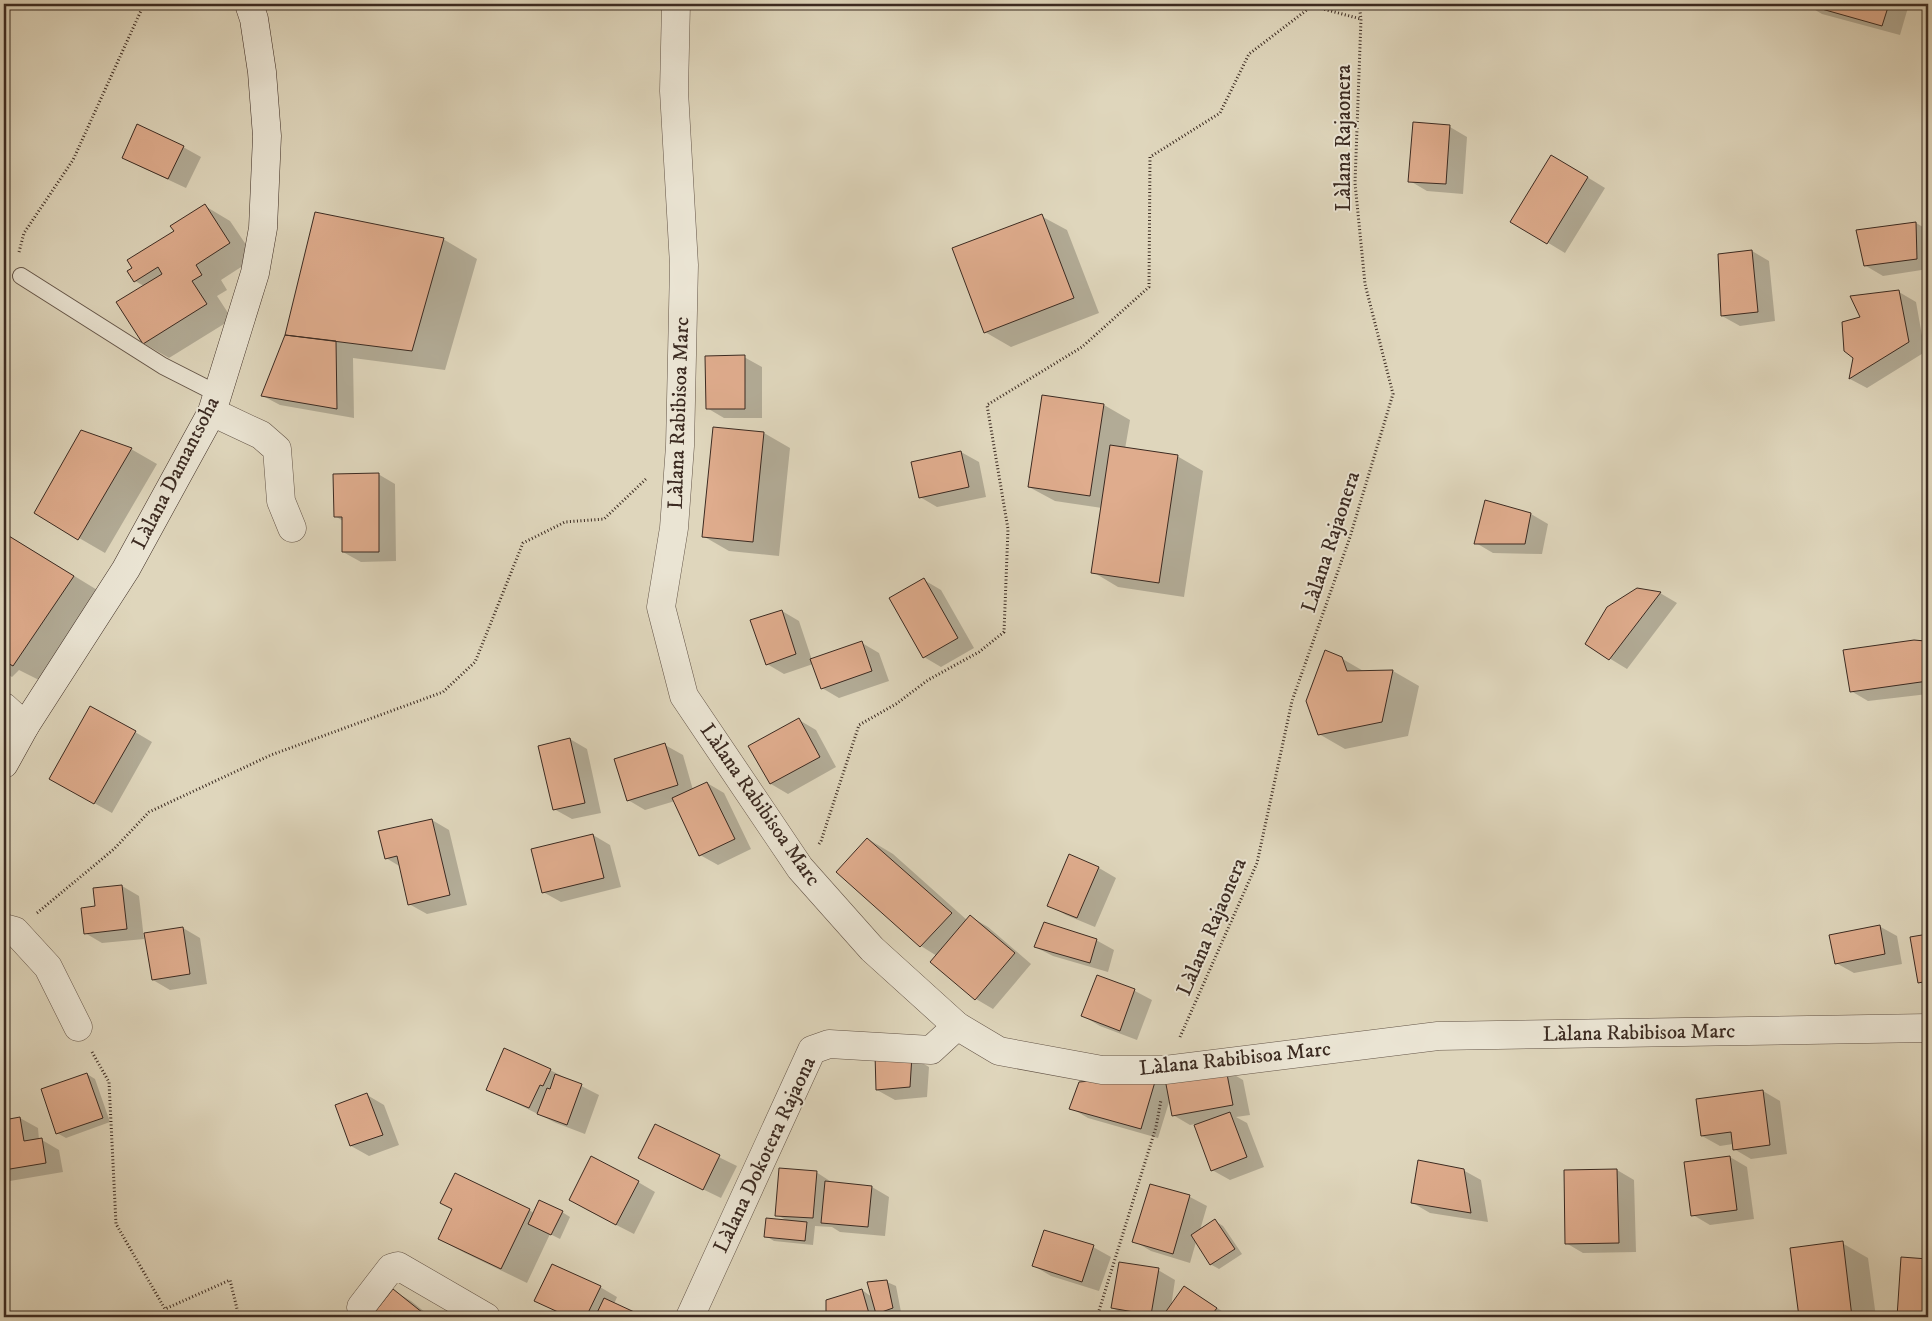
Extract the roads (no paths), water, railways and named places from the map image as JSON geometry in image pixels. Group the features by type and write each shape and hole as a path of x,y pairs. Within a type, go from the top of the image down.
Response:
{"street":[{"name":"Làlana Damantsoha","path":"4,764 25,726 126,569 215,403 255,273 263,228 267,136 262,72 250,4"},
{"name":"Làlana Rabibisoa Marc","path":"676,4 674,91 684,265 680,446 674,528 661,607 684,696 800,868 872,949 957,1026 999,1051 1102,1070 1166,1070 1438,1036 1928,1028"},
{"path":"215,403 261,435 277,449 281,501 292,528"},
{"path":"4,707 25,726"},
{"path":"9,930 48,967 78,1027"},
{"name":"Làlana Dokotera Rajaona","path":"690,1317 812,1050 829,1044 932,1050 957,1026"},
{"path":"361,1307 391,1268 398,1266 486,1317"}],"lane":[{"path":"21,276 163,366 215,403"}]}
